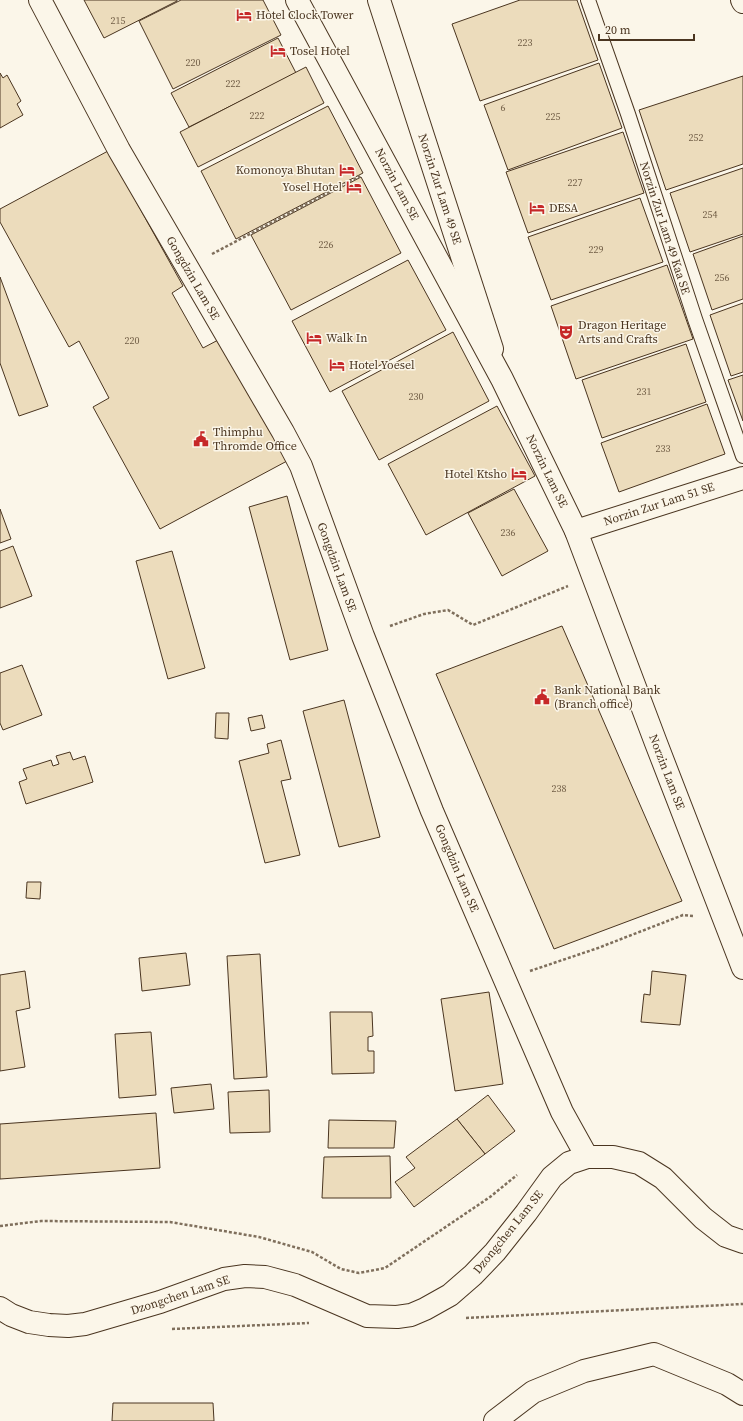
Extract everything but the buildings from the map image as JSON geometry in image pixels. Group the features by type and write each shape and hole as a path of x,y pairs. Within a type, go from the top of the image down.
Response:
{"main road":[{"name":"Gongdzin Lam SE","path":"40,0 119,150 283,432 301,466 363,636 432,811 562,1112 587,1157"},
{"name":"Norzin Lam SE","path":"297,0 502,379 576,531 743,968"},
{"name":"Norzin Zur Lam 49 SE","path":"379,0 502,379"},
{"name":"Norzin Zur Lam 51 SE","path":"576,531 743,478"},
{"name":"Dzongchen Lam SE","path":"0,1308 11,1315 30,1322 68,1326 84,1324 160,1302 224,1279 245,1276 265,1277 295,1285 367,1316 397,1318 411,1315 450,1295 474,1275 495,1252 552,1177 569,1163 587,1157 613,1157 638,1163 664,1178 702,1218 726,1236 743,1242"},
{"path":"495,1421 533,1392 584,1371 654,1354 727,1384 743,1394"}],"lane":[{"name":"Norzin Zur Lam 49 Kaa SE","path":"588,0 628,114 694,319 743,456"}],"path":[{"path":"187,267 386,163"},
{"path":"363,636 424,614 448,610 473,625 593,576"},
{"path":"505,980 598,948 683,915 725,921"},
{"path":"0,1226 41,1221 170,1222 258,1237 312,1252 341,1269 359,1273 385,1268 490,1197 519,1173"},
{"path":"464,1318 743,1304"}],"place":[{"name":"Hotel Clock Tower","path":"244,15"},
{"name":"Tosel Hotel","path":"278,51"},
{"name":"Komonoya Bhutan","path":"347,170"},
{"name":"Yosel Hotel","path":"354,187"},
{"name":"DESA","path":"537,208"},
{"name":"Dragon Heritage Arts and Crafts","path":"566,332"},
{"name":"Walk In","path":"314,338"},
{"name":"Hotel Yoesel","path":"337,365"},
{"name":"Thimphu Thromde Office","path":"201,439"},
{"name":"Hotel Ktsho","path":"519,474"},
{"name":"Bank National Bank (Branch office)","path":"542,697"}]}
